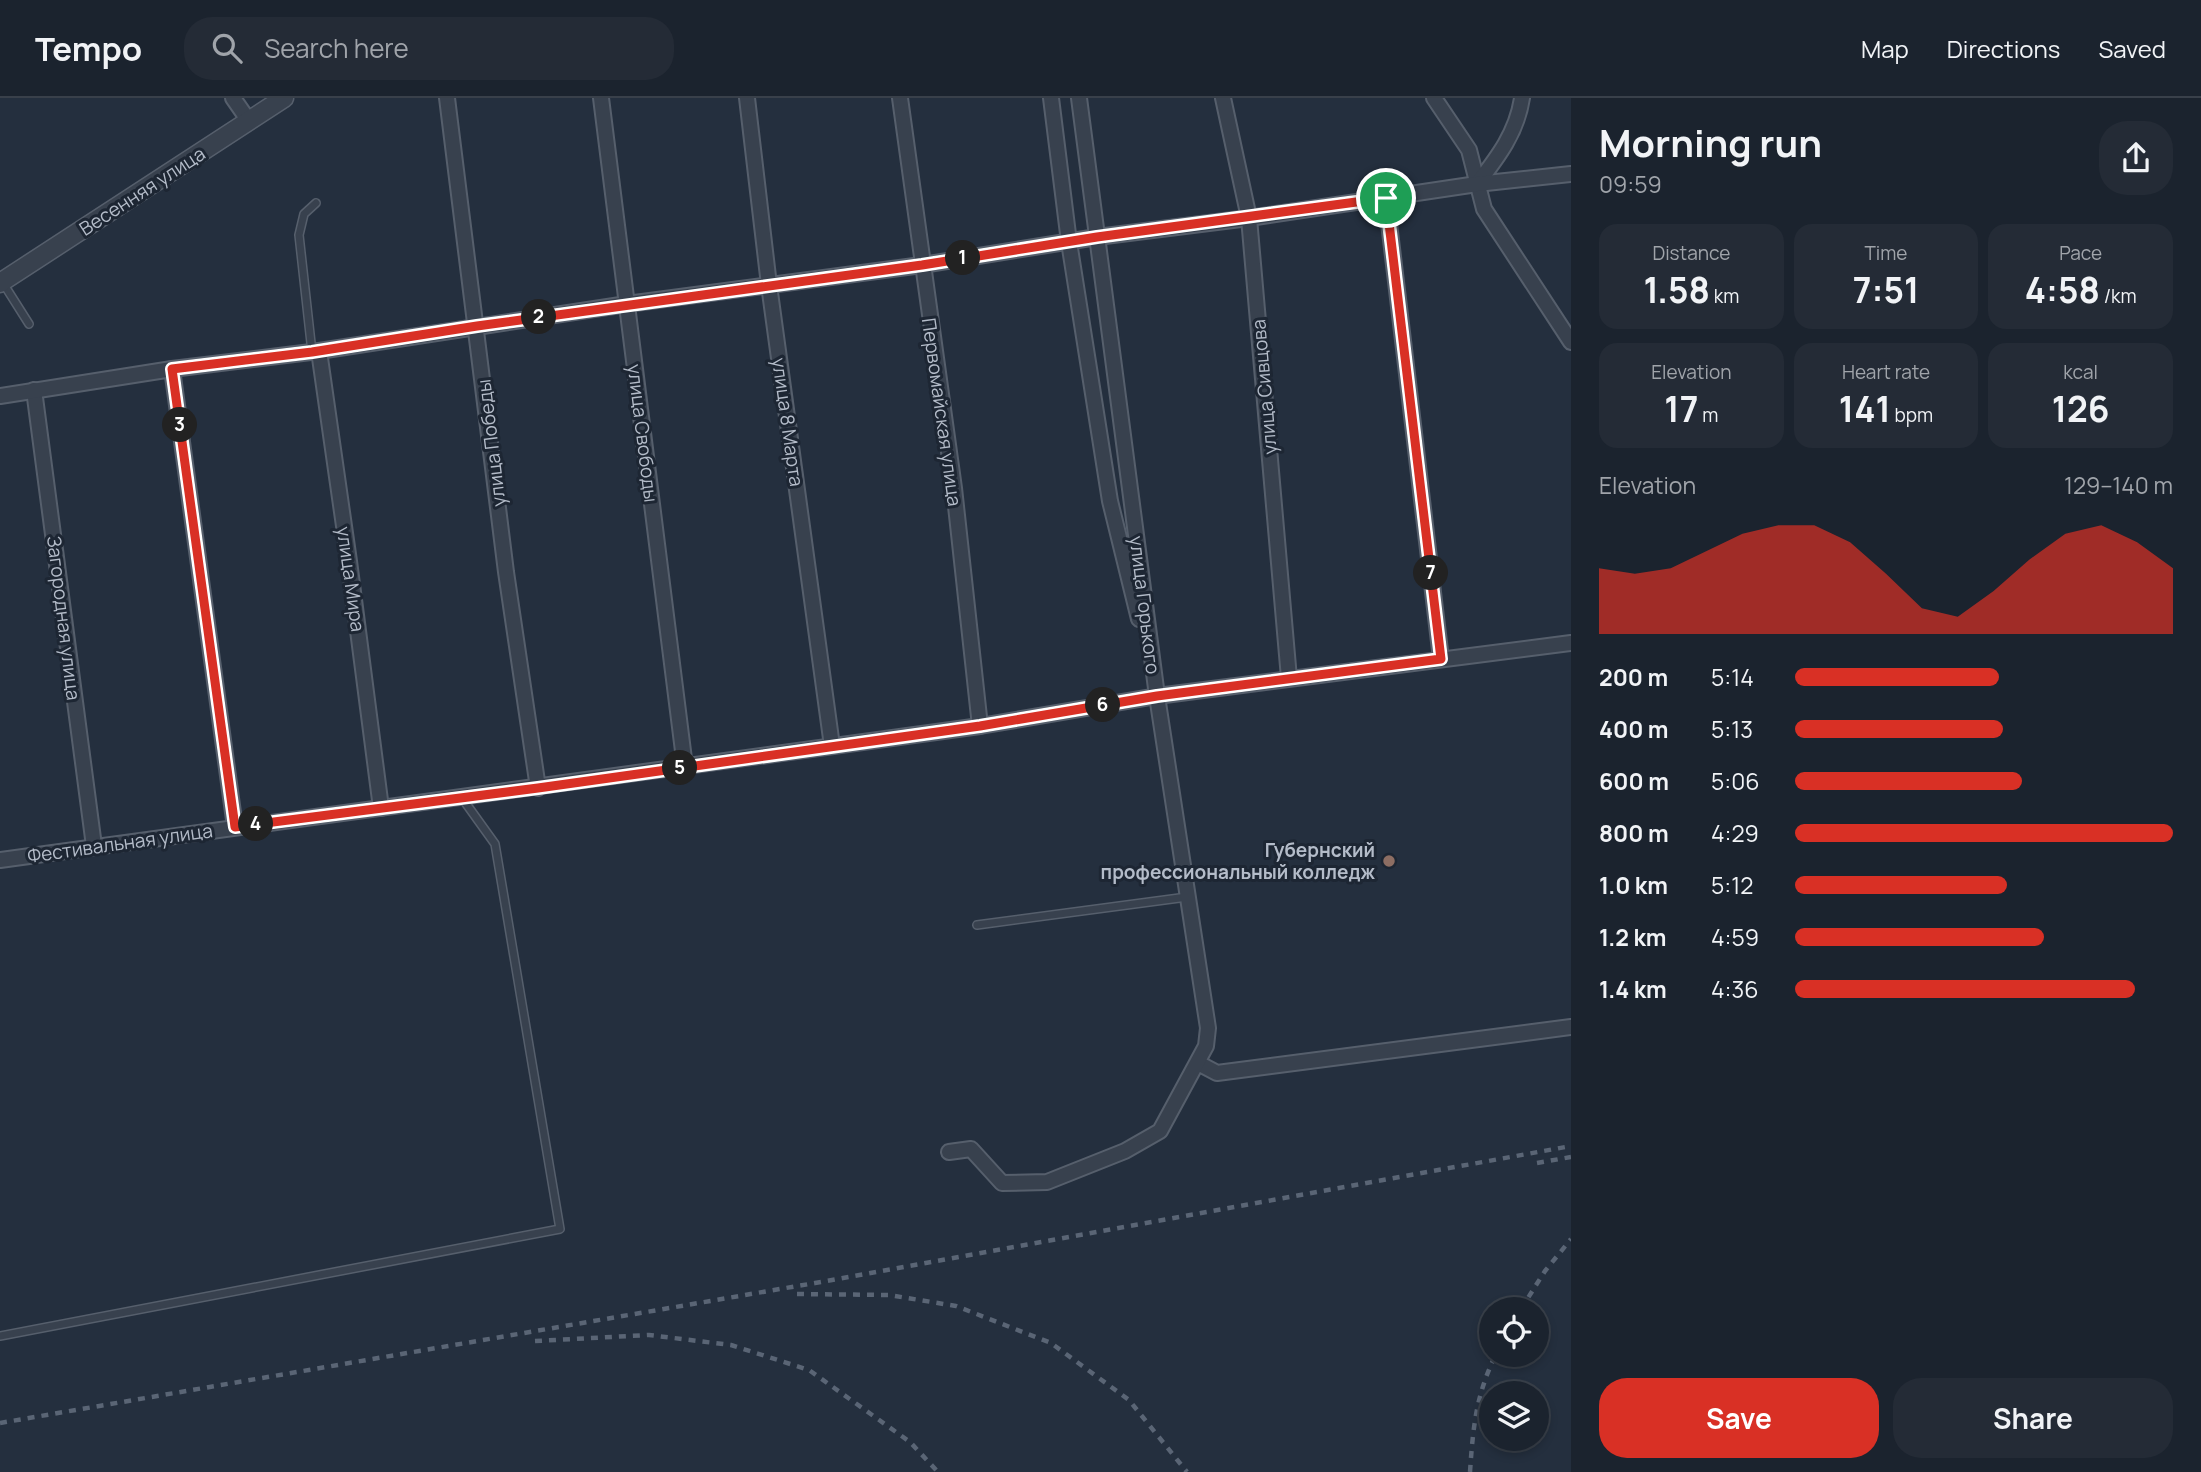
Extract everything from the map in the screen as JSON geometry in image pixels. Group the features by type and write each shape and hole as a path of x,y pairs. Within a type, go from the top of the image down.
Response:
{"street":[{"path":"233,98 249,121"},
{"name":"Весенняя улица","path":"1,281 284,98"},
{"name":"улица Победы","path":"447,98 506,572 538,788"},
{"name":"улица Свободы","path":"601,98 685,767"},
{"name":"улица 8 Марта","path":"747,98 769,285 832,746"},
{"name":"Первомайская улица","path":"900,98 954,488 980,726"},
{"name":"улица Горького","path":"1051,98 1069,242 1110,501 1157,696"},
{"name":"улица Горького","path":"1079,98 1157,696"},
{"name":"улица Сивцова","path":"1223,98 1249,218 1289,678"},
{"path":"1434,98 1469,150 1484,209 1571,342"},
{"path":"1477,184 1503,150 1519,117 1521,98"},
{"path":"0,396 627,304 922,265 1097,237 1249,218 1477,184 1571,174"},
{"path":"1386,198 1441,659"},
{"name":"улица Мира","path":"315,351 349,561 381,808"},
{"path":"172,369 235,827"},
{"name":"Загородная улица","path":"34,390 93,846"},
{"name":"Фестивальная улица","path":"0,860 980,726 1157,696 1571,643"},
{"path":"949,1152 971,1149 1002,1183 1047,1182 1125,1151 1160,1131 1206,1046 1208,1028 1157,696"},
{"path":"1198,1063 1217,1073 1571,1027"}],"lane":[{"path":"315,351 299,235 304,214 316,203"},
{"path":"1,281 29,324"},
{"path":"0,1336 560,1229 495,844 461,798"},
{"path":"977,925 1187,897"}],"railway":[{"path":"0,1423 815,1283 1571,1146"},
{"path":"1537,1163 1571,1157"},
{"path":"1529,1297 1571,1239"},
{"path":"797,1294 889,1295 956,1306 1051,1343 1129,1400 1187,1472"},
{"path":"535,1341 649,1335 731,1345 809,1370 910,1442 938,1472"},
{"path":"1470,1472 1477,1412 1490,1367"}],"place":[{"name":"Губернский профессиональный колледж","path":"1389,861"}],"route":[{"path":"1386,198 1441,659 1157,696 980,726 538,788 235,827 172,369 312,352 477,326 922,265 1097,237 1386,198"}]}
